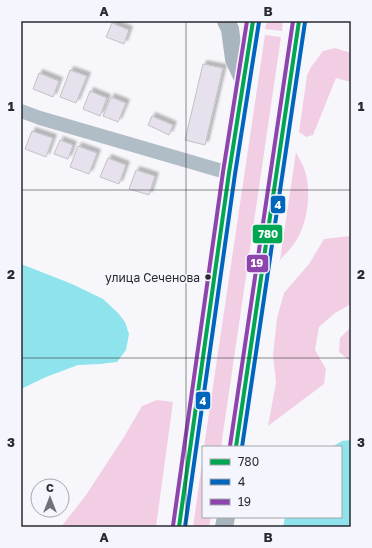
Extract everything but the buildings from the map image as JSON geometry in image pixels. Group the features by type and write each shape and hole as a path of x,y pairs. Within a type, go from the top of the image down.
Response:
{"main road":[{"path":"226,21 230,29 234,59 243,80"},
{"path":"179,527 229,173 253,21"},
{"path":"236,446 299,21"}],"street":[{"path":"21,111 229,173"}],"shaded area":[{"path":"267,21 283,21 282,31 265,29"},
{"path":"265,35 281,37 221,446 204,446"},
{"path":"335,48 351,53 351,82 336,78 313,135 306,137 299,132 307,75 323,51"},
{"path":"296,152 307,179 308,198 306,217 300,234 293,246 280,260"},
{"path":"351,236 351,304 335,313 319,327 315,350 326,369 324,384 268,426 276,383 273,355 277,318 284,293 309,264 324,239"},
{"path":"351,327 351,362 339,352 340,338"},
{"path":"157,400 173,402 156,527 61,527 68,518 70,518 70,515 86,495 124,437 142,406"},
{"path":"202,463 202,518 211,518 209,527 193,527"}],"water":[{"path":"21,264 72,284 103,299 118,313 125,322 129,334 126,350 117,362 78,365 46,377 21,389"},
{"path":"351,440 351,527 283,527 285,518 342,518 342,446 334,446 342,441"}],"transit line":[{"name":"19","path":"173,526 223,172 247,21"},
{"name":"780","path":"179,527 229,173 253,21"},
{"name":"19","path":"230,446 293,21"},
{"name":"780","path":"236,446 299,21"},
{"name":"4","path":"185,527 235,174 259,22"},
{"name":"4","path":"242,446 305,22"}],"place":[{"name":"улица Сеченова","path":"208,277"}]}
